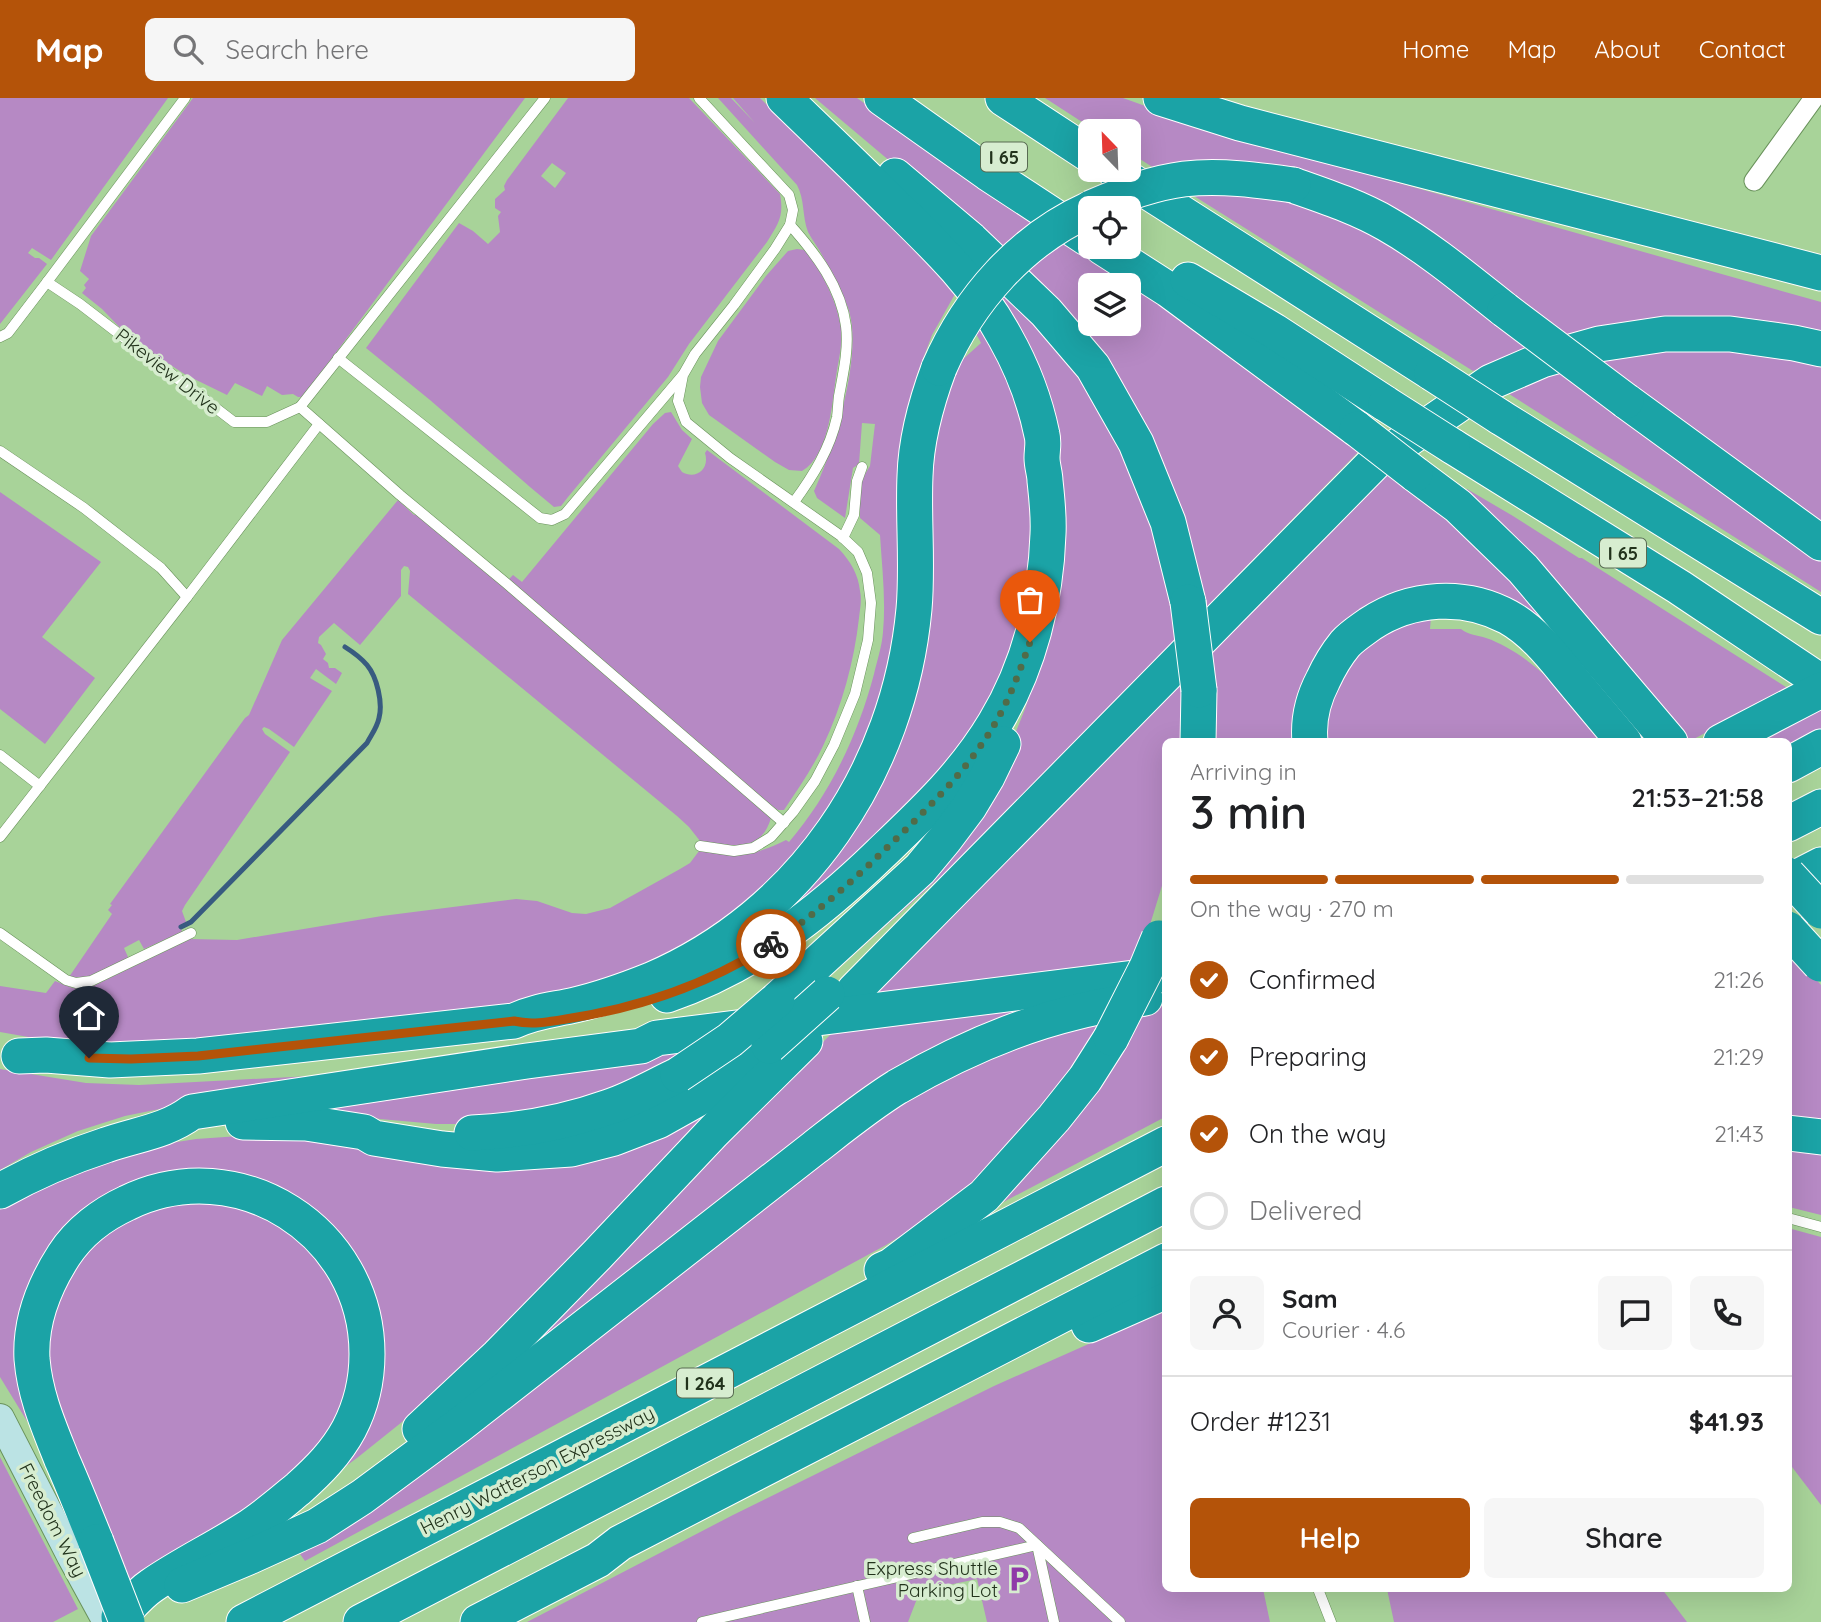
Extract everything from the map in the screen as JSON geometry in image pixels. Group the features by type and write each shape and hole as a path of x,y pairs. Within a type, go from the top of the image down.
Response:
{"highway":[{"path":"882,98 988,173 1078,231"},
{"name":"I 65","path":"919,98 1078,208"},
{"name":"I 65","path":"1003,98 1078,147"},
{"path":"1161,98 1240,123 1821,273"},
{"path":"364,1132 377,1128 434,1133 503,1132 555,1122 609,1107 678,1075 730,1040 777,1000 920,869 969,807 1003,746 1040,644 1056,564 1057,508 1051,455 1044,443 1021,371 989,309 954,264 928,237 788,102"},
{"path":"788,102 825,116 971,240 1046,312 1094,367 1136,443 1168,522 1188,602 1199,690 1198,738"},
{"path":"1120,196 1183,180 1224,178 1293,185 1331,198 1387,223 1821,542"},
{"name":"I 65","path":"1133,182 1500,417 1821,617"},
{"path":"1582,212 1665,247 1821,291"},
{"path":"9,1054 110,1060 198,1056 514,1021 532,1013 574,1005 624,990 683,965 738,930 763,910 811,860 865,782 881,746 904,670 914,606 915,475 922,420 939,368 957,330 978,299 1015,257 1047,233 1078,216"},
{"name":"I 65","path":"1141,249 1679,587 1821,682"},
{"path":"1121,259 1169,290 1458,506 1523,569 1665,736"},
{"path":"116,1621 254,1547 306,1515 345,1488 434,1417 498,1356 713,1131 805,1041 841,993 852,973 905,939 1376,461 1491,382 1542,360 1599,344 1665,334 1730,334 1821,349"},
{"path":"514,1021 527,1024 635,1006 711,977 757,953 801,924 838,893 935,801 962,771 997,720 1018,676 1030,642 1046,569 1048,533 1042,457 1044,443"},
{"path":"1310,738 1310,720 1317,692 1330,665 1347,642 1384,615 1429,601 1478,605 1493,610 1525,628 1541,643 1621,738"},
{"path":"1729,738 1821,690"},
{"path":"1792,763 1821,747"},
{"path":"1792,822 1821,807"},
{"path":"1792,880 1821,865"},
{"path":"1792,878 1821,911"},
{"path":"1792,937 1821,922"},
{"path":"472,1503 502,1466 891,1266 984,1196 1086,1079 1136,990 1162,929"},
{"path":"1792,933 1821,965"},
{"path":"9,1054 46,1069 133,1077 640,1035 657,1038 1162,975"},
{"path":"177,1123 194,1127 239,1122 306,1122 364,1132 374,1138 442,1149 497,1154 571,1149 614,1138 657,1121 708,1093 841,993"},
{"path":"181,1585 317,1526 362,1497 897,1087 985,1043 1030,1026 1076,1012 1162,995"},
{"path":"0,1191 44,1168 177,1123 192,1112 640,1046 657,1038"},
{"path":"1792,1133 1821,1137"},
{"name":"Henry Watterson Expressway","path":"244,1622 1162,1146"},
{"path":"185,1186 228,1188 256,1195 297,1216 314,1230 344,1267 360,1303 367,1342 367,1366 359,1406 338,1448 320,1469 248,1528 149,1587 116,1621 83,1549 35,1383 32,1357 38,1309 45,1289 68,1248 81,1234 116,1208 139,1197 185,1186"},
{"name":"I 264","path":"361,1622 1162,1206"},
{"path":"478,1622 598,1560 633,1537 1162,1263"},
{"path":"598,1560 628,1555 976,1375 1162,1293"}],"main road":[{"name":"Freedom Way","path":"0,1418 83,1549"}],"street":[{"path":"1754,181 1814,98"}],"lane":[{"path":"0,337 8,333 185,98"},
{"name":"Pikeview Drive","path":"47,282 80,304 234,422 267,422 300,407 545,98"},
{"path":"338,358 540,517 552,520 565,514 683,375 695,354 790,225 793,210 789,195 699,98"},
{"path":"790,225 812,249 833,285 846,327 843,374 832,433 825,454 794,502"},
{"path":"683,375 678,401 687,422 730,458 794,502 858,552 867,573 871,603 868,640 855,694 834,745 815,781 771,837 752,848 734,851 700,846"},
{"path":"300,407 399,495 506,583 784,823"},
{"path":"0,837 319,424"},
{"path":"0,451 84,508 161,568 187,597"},
{"path":"843,538 854,515 857,481 862,467"},
{"path":"0,755 40,786"},
{"path":"0,933 66,980 76,983 104,976 191,933"},
{"path":"1792,1219 1821,1227"},
{"path":"913,1538 982,1522 1000,1522 1019,1528 1120,1622"},
{"path":"702,1622 1037,1545"},
{"path":"1037,1545 1054,1622"},
{"path":"857,1586 865,1622"},
{"path":"1319,1592 1331,1622"}],"shaded area":[{"path":"0,98 168,98 51,260 32,248 28,253 47,264 0,324"},
{"path":"193,98 525,98 303,397 298,397 293,394 282,395 267,386 262,396 235,383 227,395 186,375 135,342 136,338 131,335 129,337 82,293 89,279 80,271 91,236"},
{"path":"568,98 689,98 780,194 780,219 767,242 689,344 668,377 561,506 554,507 366,348 459,223 488,244 500,232 498,216 501,212 495,208 495,199 505,190 507,180","holes":["552,163 566,173 555,188 541,176"]},
{"path":"718,98 731,98 755,123 733,98 760,98 940,275 955,294 932,335 917,375 919,377 899,638 856,770 786,871 678,955 553,999 217,1039 124,1044 34,1038 0,1032 0,986 46,993 55,981 83,989 190,939 237,940 382,916 516,899 537,901 572,913 586,914 610,908 680,869 690,863 699,851 734,854 763,850 786,840 789,842 804,824 830,784 851,741 882,643 884,608 880,535 860,518 860,486 870,466 875,424 862,423 859,464 853,468 845,518 817,498 814,491 838,426 850,374 852,327 848,308 833,274 808,232 797,185"},
{"path":"815,98 857,98 1035,224 999,253"},
{"path":"1045,98 1123,98 1218,132 1821,302 1821,333 1565,337 1400,222 1157,170 1141,160 1141,119 1078,119"},
{"path":"1256,190 1360,221 1536,345 1473,371 1186,191"},
{"path":"1059,239 1078,251 1078,259 1090,259 1111,273 1078,273 1078,336 1141,336 1141,293 1206,335 1361,449 1201,613 1196,585 1019,269"},
{"path":"805,250 823,277 836,307 841,334 828,428 818,454 802,471 789,470 775,462 709,415 702,403 700,387 701,377 718,341 766,276 788,251"},
{"path":"1004,285 1076,368 1118,438 1162,544 1180,638 973,848 805,998 1007,754 1042,657 1063,489 1057,444 994,296"},
{"path":"977,318 1010,382 1036,477 1028,614 972,739 811,902 710,960 872,786 923,464 952,369 981,343 972,326"},
{"path":"1668,349 1746,352 1821,365 1821,524 1597,360"},
{"path":"1567,368 1821,555 1821,592 1506,392"},
{"path":"671,412 682,430 692,439 678,466 682,472 692,475 701,472 707,450 839,549 858,579 861,601 857,634 841,700 819,754 784,810 772,806 508,580 513,575 522,582 653,424 665,413"},
{"path":"1388,468 1490,556 1651,738 1637,738 1552,647 1399,596 1298,738 1210,738 1206,654"},
{"path":"1467,489 1582,558 1789,689 1696,738 1685,738 1547,579"},
{"path":"0,492 101,562 42,637 95,678 45,744 0,709"},
{"path":"398,500 739,789 771,818 766,830 752,843 743,845 700,841 677,816 408,594 410,571 404,566 401,570 401,596 360,645 334,623 319,637 318,643 326,654 323,659 329,668 335,668 342,673 336,684 316,669 310,678 332,691 294,747 269,729 262,729 290,752 185,905 182,911 186,922 180,925 182,932 144,949 139,940 124,948 128,957 126,960 92,976 69,977 112,914 108,910 112,905 110,904 249,715 282,640"},
{"path":"1431,617 1430,629 1461,629 1494,641 1535,666 1602,738 1324,738 1335,682 1371,637"},
{"path":"1185,677 1184,738 1162,738 1162,886 1135,962 868,998"},
{"path":"1811,704 1821,710 1821,730 1792,746 1792,738 1747,738"},
{"path":"1795,955 1821,985 1821,1125 1792,1120 1792,957"},
{"path":"1079,997 1005,1022 496,1376 578,1289 831,1034"},
{"path":"1162,1005 1162,1119 992,1208 1140,1009"},
{"path":"1109,1015 1073,1076 978,1180 918,1225 886,1245 305,1561 300,1554 345,1524 780,1184 956,1065"},
{"path":"691,1050 607,1095 475,1124 380,1119 302,1105"},
{"path":"0,1069 86,1083 139,1085 330,1075 125,1116 78,1131 31,1152 0,1170"},
{"path":"739,1084 473,1358 402,1422 311,1492 375,1334 264,1189 71,1225 30,1426 0,1377 0,1204 26,1190 158,1145 196,1139 283,1135 404,1152"},
{"path":"1792,1149 1821,1154 1821,1215 1792,1208"},
{"path":"230,1202 298,1235 338,1289 350,1332 350,1375 338,1417 314,1455 203,1544 129,1581 45,1388 45,1316 76,1255 144,1207"},
{"path":"1792,1229 1821,1237 1821,1505 1792,1467"},
{"path":"1162,1311 1162,1592 1264,1592 1270,1622 987,1622 977,1579 920,1591 908,1622 527,1622 733,1515 994,1386"},
{"path":"0,1457 78,1609 53,1622 0,1622"},
{"path":"1388,1592 1664,1592 1687,1622 1394,1622"}],"waterway":[{"path":"181,927 191,922 367,743 379,718 378,690 367,665 345,647"}],"way so far":[{"path":"771,944 801,924 838,893 935,801 962,771 997,720 1018,676 1030,642"}],"place":[{"name":"Express Shuttle Parking Lot","path":"1019,1579"}],"route":[{"path":"89,1058 110,1060 198,1056 514,1021 527,1024 590,1015 635,1006 672,993 711,977 771,944"}]}
